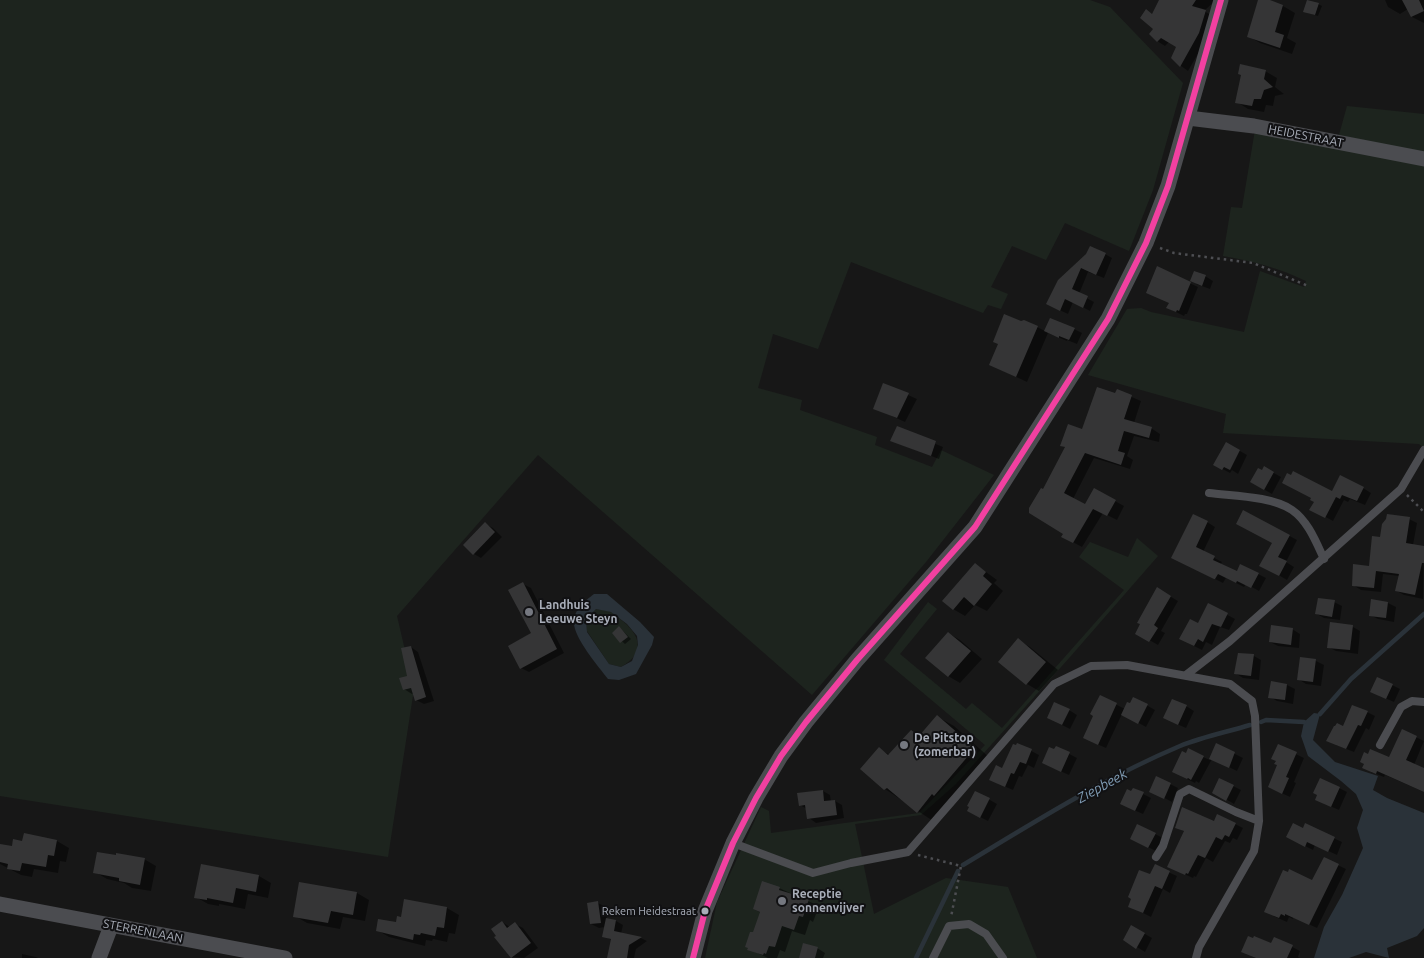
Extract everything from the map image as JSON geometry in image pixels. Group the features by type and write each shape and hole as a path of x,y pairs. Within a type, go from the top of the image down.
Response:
{"street":[{"path":"693,958 705,910 733,843 756,798 781,756 856,660 975,527 1108,319 1146,243 1168,186 1221,0"},
{"name":"HEIDESTRAAT","path":"1188,118 1254,126 1424,159"},
{"name":"STERRENLAAN","path":"0,904 285,958"},
{"path":"99,958 112,926"}],"lane":[{"path":"1186,675 1230,641 1401,489 1424,450"},
{"path":"1209,494 1259,500 1293,510 1309,529 1324,559"},
{"path":"733,843 813,873 851,863 908,852 1054,684 1091,666 1127,665 1230,684 1252,701 1255,716 1260,821 1254,851 1199,947 1196,958"},
{"path":"1380,745 1402,707 1412,701 1424,702"},
{"path":"1156,857 1163,846 1180,794 1190,789 1236,812 1260,821"},
{"path":"933,958 949,926 970,924 986,934 1003,958"}],"path":[{"path":"1146,243 1174,253 1253,264 1308,286"},
{"path":"1401,489 1424,512"},
{"path":"908,852 962,866 949,926"}],"shaded area":[{"path":"0,0 1090,0 1110,7 1183,83 1153,190 1129,251 1065,223 1046,260 1012,246 991,287 1008,294 1001,309 988,305 983,313 851,262 818,349 773,334 758,388 802,400 800,410 877,437 875,445 932,467 941,450 994,475 926,562 812,695 538,455 397,616 414,689 388,857 0,796"},
{"path":"1347,106 1424,114 1424,153 1339,135"},
{"path":"1255,130 1424,162 1424,448 1419,444 1223,433 1226,414 1088,375 1127,309 1141,308 1151,312 1244,332 1260,271 1304,287 1306,281 1286,272 1223,256 1231,207 1242,208"},
{"path":"1137,538 1158,556 956,784 921,815 855,824 874,914 946,878 1008,887 1037,958 705,958 717,902 761,807 769,811 771,833 919,813 985,745 884,660 928,602 937,609 900,654 966,709 972,703 1002,728 1124,590 1079,557 1090,542 1128,557"},
{"path":"594,594 607,594 640,622 654,637 652,645 636,674 619,680 608,679 578,636 574,617 581,606","holes":["596,609 611,612 627,624 637,636 638,645 632,661 621,667 609,664 587,632 586,619"]},
{"path":"596,609 613,613 633,631 638,644 637,650 629,662 621,667 609,664 587,631 586,619"},
{"path":"1314,713 1320,714 1313,740 1335,762 1378,776 1373,790 1387,798 1424,813 1424,928 1417,936 1387,948 1389,958 1366,952 1349,958 1314,958 1324,927 1342,895 1363,848 1357,828 1363,810 1356,794 1308,756 1301,736 1304,722"}],"building":[{"path":"1159,0 1196,0 1192,6 1206,10 1199,33 1180,67 1171,58 1176,47 1161,38 1157,42 1149,34 1153,29 1140,18 1146,9 1152,14"},
{"path":"1258,0 1270,0 1283,5 1275,32 1284,35 1280,48 1247,37"},
{"path":"1307,0 1319,3 1315,15 1303,12"},
{"path":"1402,0 1419,0 1424,11 1411,17"},
{"path":"1240,64 1266,70 1264,79 1273,87 1264,90 1261,99 1254,99 1252,106 1235,103 1241,75 1238,74"},
{"path":"1090,246 1106,253 1096,275 1081,268 1072,289 1088,296 1083,308 1065,299 1060,311 1046,304 1058,280 1086,254"},
{"path":"1157,266 1191,282 1179,311 1177,310 1176,312 1166,308 1169,303 1146,293"},
{"path":"1194,271 1206,275 1202,286 1190,281"},
{"path":"1004,314 1038,326 1016,377 989,365 998,344 993,342"},
{"path":"1050,318 1075,328 1069,340 1059,336 1059,338 1044,331"},
{"path":"883,383 909,393 897,418 873,409"},
{"path":"1097,387 1115,393 1117,389 1132,395 1124,419 1152,427 1149,438 1124,431 1118,451 1125,453 1121,465 1085,453 1064,493 1085,504 1094,488 1116,500 1107,516 1093,509 1073,543 1061,537 1063,534 1029,513 1029,508 1041,488 1043,489 1065,447 1060,446 1068,424 1082,429"},
{"path":"897,426 936,441 931,456 890,441"},
{"path":"1226,442 1240,450 1230,470 1224,467 1222,470 1213,465"},
{"path":"1264,466 1274,472 1264,490 1250,482 1258,468 1262,470"},
{"path":"1293,471 1332,491 1340,475 1364,487 1357,501 1342,495 1340,499 1336,497 1325,518 1309,510 1314,502 1310,500 1311,498 1282,483 1287,473 1291,475"},
{"path":"1243,510 1290,535 1278,557 1287,561 1279,576 1259,566 1272,543 1236,524"},
{"path":"1193,514 1208,521 1196,547 1215,556 1213,560 1237,571 1240,564 1259,573 1251,588 1218,574 1214,579 1171,558"},
{"path":"1387,514 1410,517 1406,543 1424,546 1424,563 1422,563 1415,595 1395,591 1399,574 1376,571 1374,588 1352,586 1353,564 1369,566 1372,536 1380,537 1382,524"},
{"path":"485,522 495,532 473,555 463,545"},
{"path":"975,563 986,572 983,576 992,584 974,606 964,597 953,610 942,601"},
{"name":"Landhuis Leeuwe Steyn","path":"523,582 557,649 520,669 508,646 531,633 508,590"},
{"path":"1157,587 1171,596 1154,625 1158,628 1149,642 1135,634 1140,624 1137,623"},
{"path":"1318,598 1335,600 1332,617 1315,614"},
{"path":"1371,599 1388,602 1386,618 1369,616"},
{"path":"1208,603 1228,613 1221,627 1212,624 1203,642 1198,639 1194,646 1179,639 1190,619 1198,623"},
{"path":"1330,622 1353,625 1350,650 1327,648"},
{"path":"1271,625 1293,628 1291,645 1269,642"},
{"path":"619,626 628,637 620,643 612,633"},
{"path":"948,632 971,651 948,677 925,658"},
{"path":"1018,638 1046,662 1026,685 998,662"},
{"path":"411,646 426,697 415,701 411,688 403,690 399,678 407,676 401,648"},
{"path":"1238,653 1254,654 1251,676 1234,674"},
{"path":"1300,657 1316,659 1313,682 1297,680"},
{"path":"1377,677 1393,684 1386,699 1370,692"},
{"path":"1271,681 1287,684 1285,700 1268,698"},
{"path":"1100,695 1117,703 1098,745 1083,738 1093,716 1090,714"},
{"path":"1133,697 1148,704 1138,724 1121,715 1127,702 1130,703"},
{"path":"1172,699 1187,705 1178,725 1163,718"},
{"path":"1054,702 1070,709 1062,725 1047,718"},
{"path":"1352,705 1368,711 1361,726 1358,725 1346,749 1326,741 1337,723 1343,726"},
{"path":"937,715 975,748 917,813 887,788 884,790 860,769 879,747 888,755 911,730 919,736"},
{"path":"1402,729 1417,736 1406,760 1424,768 1424,792 1377,771 1376,774 1362,768 1364,764 1360,762 1364,752 1368,754 1370,749 1389,757"},
{"path":"1017,743 1032,749 1026,764 1020,762 1014,774 1011,773 1005,787 989,780 996,765 1002,768 1013,744 1016,745"},
{"path":"1216,743 1235,752 1229,768 1209,759"},
{"path":"1278,744 1297,752 1286,777 1289,778 1282,794 1268,787 1277,765 1274,764 1276,761 1271,759"},
{"path":"1056,746 1070,752 1061,772 1042,763 1049,747 1054,749"},
{"path":"1188,748 1204,756 1191,780 1172,772 1182,751 1186,753"},
{"path":"1156,776 1171,783 1164,799 1149,792"},
{"path":"1219,778 1234,785 1226,801 1212,793"},
{"path":"1320,778 1340,787 1331,807 1315,800 1317,795 1313,793"},
{"path":"1133,788 1144,792 1135,811 1120,804 1127,789 1131,791"},
{"path":"823,790 824,801 835,800 837,815 807,819 805,805 799,806 797,793"},
{"path":"975,791 990,798 980,818 967,811 969,807 967,806"},
{"path":"1182,807 1214,821 1217,814 1236,823 1229,837 1225,835 1222,840 1216,837 1205,858 1198,855 1188,874 1186,873 1185,875 1167,867 1184,831 1175,828"},
{"path":"1293,823 1303,828 1305,823 1335,837 1328,852 1307,842 1305,847 1286,837"},
{"path":"1137,824 1156,833 1148,848 1130,839"},
{"path":"24,833 57,840 54,856 48,855 46,867 22,863 20,871 7,869 8,864 0,862 0,844 12,846 13,839 22,841"},
{"path":"97,852 145,858 140,885 119,881 119,878 93,873"},
{"path":"1324,857 1339,864 1309,925 1285,914 1285,916 1281,914 1279,918 1264,912 1283,870 1288,872 1289,869 1312,880"},
{"path":"201,864 259,875 256,892 236,888 233,903 207,898 207,900 194,898"},
{"path":"1155,864 1170,871 1162,889 1155,886 1143,913 1128,907 1131,899 1128,897 1139,870 1150,874"},
{"path":"762,881 780,887 779,890 809,899 803,917 799,916 794,930 782,926 775,947 769,946 766,954 764,953 763,955 747,950 748,948 745,947 760,912 753,909"},
{"path":"299,882 357,892 353,915 331,911 328,923 293,917"},
{"path":"404,899 447,907 444,928 437,927 435,936 421,933 420,935 414,934 413,940 376,931 378,919 396,922 397,916 401,917"},
{"path":"598,901 601,923 590,924 587,903"},
{"path":"606,918 616,920 614,931 642,937 629,945 627,958 607,958 611,939 602,937"},
{"path":"502,921 507,928 515,922 531,943 511,958 494,937 496,936 491,929"},
{"path":"1131,925 1145,933 1136,949 1123,940"},
{"path":"1248,936 1253,938 1254,936 1271,943 1274,937 1293,945 1287,958 1256,958 1241,952"},
{"path":"803,943 818,947 815,958 799,958"}],"waterway":[{"name":"Ziepbeek","path":"1320,714 1351,679 1424,614"},
{"name":"Ziepbeek","path":"1261,722 1266,720 1304,722"},
{"name":"Ziepbeek","path":"963,865 1069,802 1124,772 1188,743 1250,725"},
{"name":"Ziepbeek","path":"916,958 958,871"}],"transit line":[{"path":"693,958 705,911 733,843 756,798 781,756 806,722 857,660 975,527 1108,319 1146,243 1168,186 1221,0"}],"place":[{"name":"Landhuis Leeuwe Steyn","path":"529,612"},
{"name":"De Pitstop (zomerbar)","path":"904,745"},
{"name":"Receptie sonnenvijver","path":"782,901"},
{"name":"Rekem Heidestraat","path":"705,911"}]}
